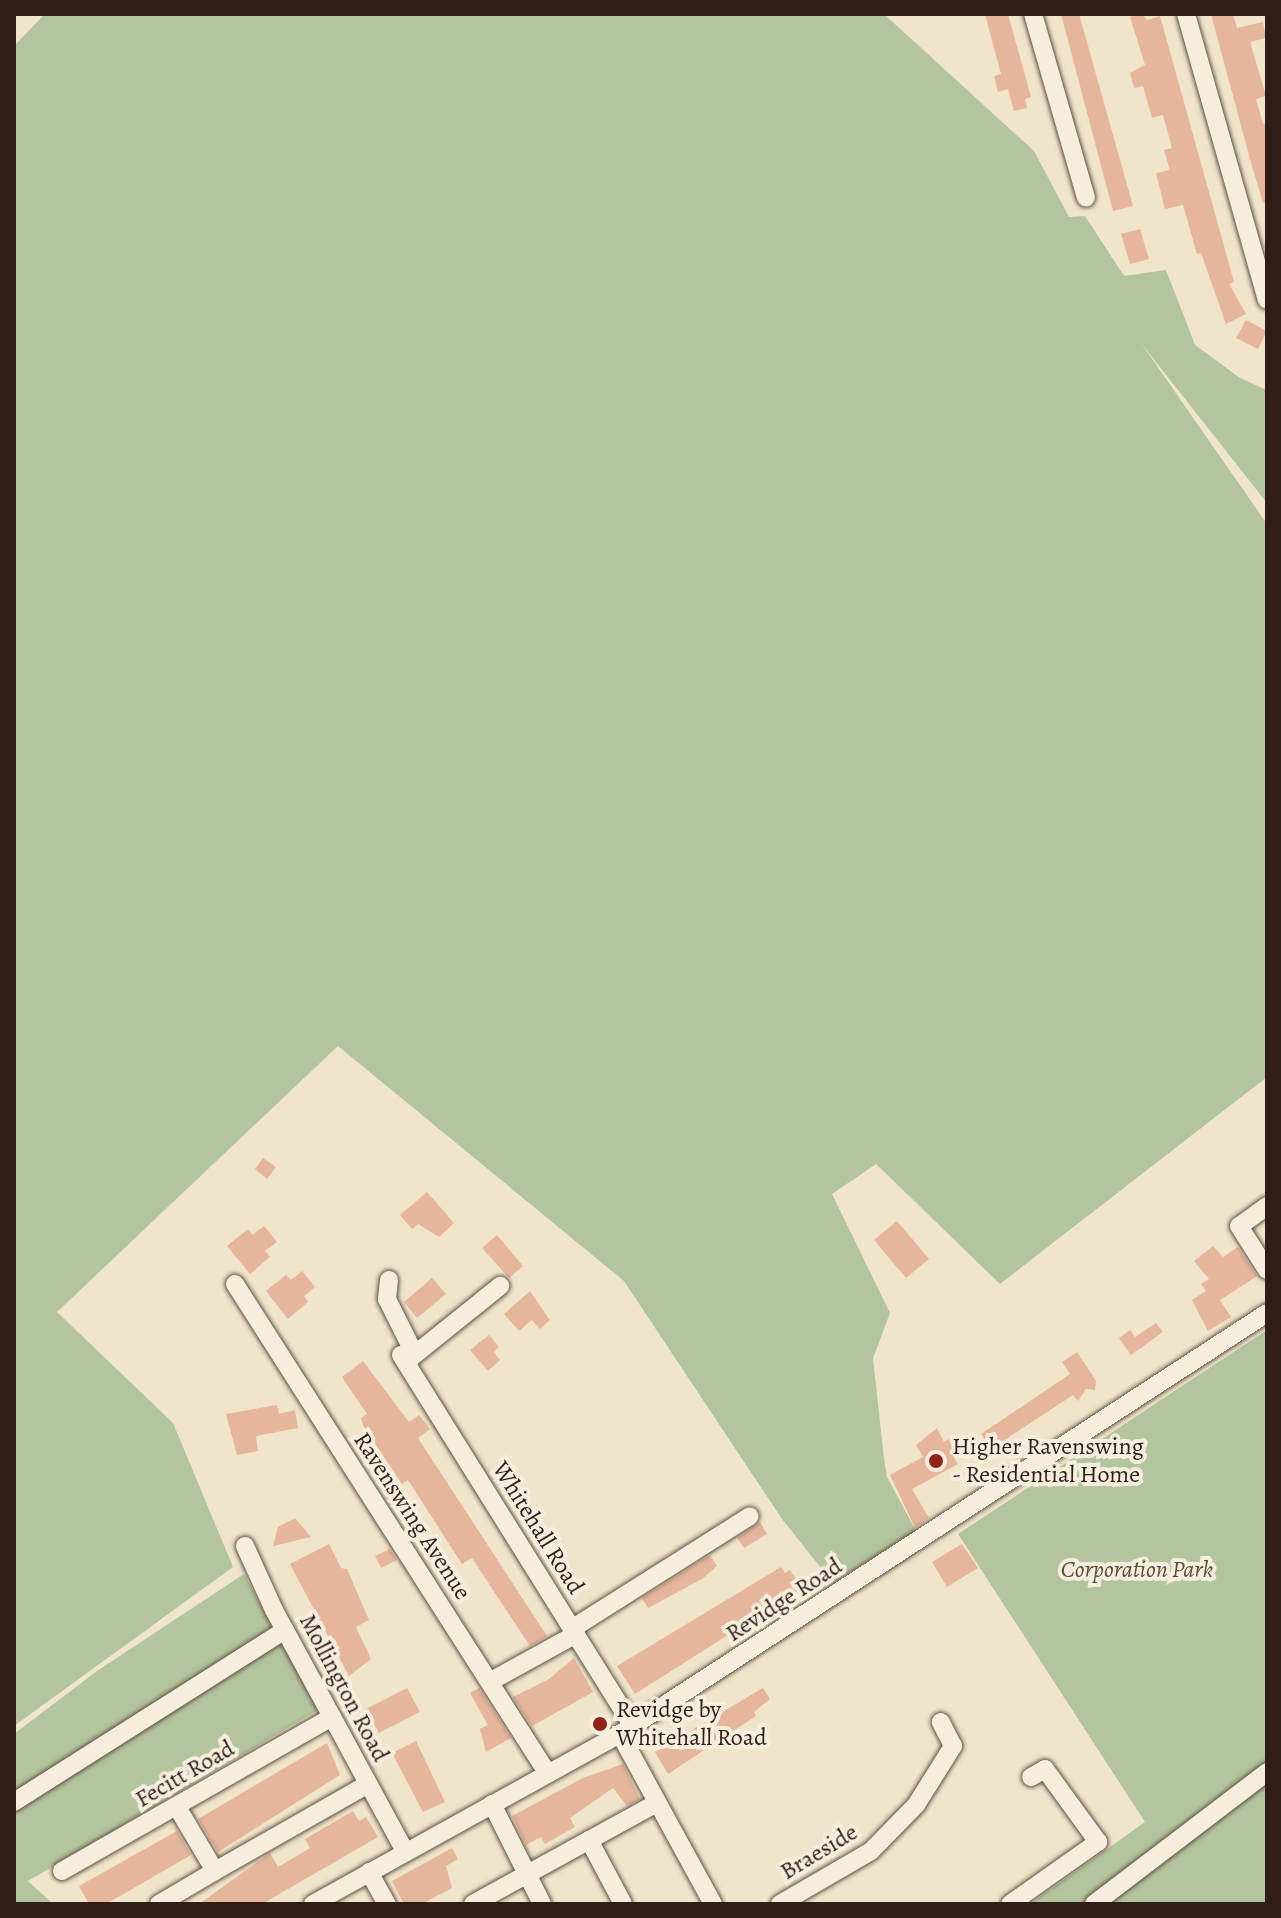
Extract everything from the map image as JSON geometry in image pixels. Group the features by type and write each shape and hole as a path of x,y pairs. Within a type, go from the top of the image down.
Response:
{"street":[{"path":"1033,14 1086,198"},
{"path":"1186,14 1266,299"},
{"path":"1267,1206 1239,1226 1267,1270"},
{"name":"Whitehall Road","path":"389,1280 387,1299 407,1359 574,1631 627,1730 657,1803 713,1904"},
{"name":"Ravenswing Avenue","path":"235,1284 548,1774"},
{"path":"407,1359 500,1286"},
{"name":"Revidge Road","path":"313,1904 627,1730 1267,1313"},
{"path":"491,1681 574,1631 750,1516"},
{"name":"Mollington Road","path":"245,1546 285,1630 405,1851"},
{"path":"14,1802 285,1630"},
{"name":"Fecitt Road","path":"62,1871 332,1717"},
{"name":"Braeside","path":"780,1904 871,1851 916,1805 953,1746 941,1722"},
{"path":"1010,1904 1098,1842 1045,1769 1031,1777"},
{"path":"1094,1904 1267,1772"},
{"path":"159,1904 368,1784"},
{"path":"473,1904 657,1803"},
{"path":"492,1804 542,1904"},
{"path":"177,1807 215,1871"},
{"path":"589,1840 623,1904"},
{"path":"369,1872 387,1904"}],"green space":[{"path":"45,14 884,14 1034,151 1069,217 1085,216 1124,276 1166,270 1195,345 1240,378 1267,390 1267,503 1141,343 1267,524 1267,1077 1000,1284 876,1164 832,1194 890,1313 873,1358 884,1459 887,1477 916,1531 833,1583 782,1519 624,1281 338,1046 57,1312 173,1423 233,1567 14,1726 14,46"},
{"name":"Corporation Park","path":"1267,1330 1267,1904 1030,1904 1145,1822 958,1534"},
{"path":"244,1574 318,1710 28,1881 53,1904 14,1904 14,1734 97,1671"}],"building":[{"path":"985,14 1008,14 1031,97 1025,99 1027,108 1014,111 1008,89 998,92 994,76 1001,74"},
{"path":"1061,14 1079,14 1133,206 1113,211"},
{"path":"1142,14 1147,20 1160,16 1234,282 1229,284 1246,314 1226,324 1201,253 1197,254 1183,205 1165,209 1156,173 1170,170 1164,150 1172,148 1163,115 1152,118 1143,86 1134,88 1130,73 1145,65 1130,17"},
{"path":"1211,14 1233,14 1237,28 1263,22 1266,38 1250,42 1266,96 1256,99 1263,124 1267,123 1267,202 1263,203"},
{"path":"1140,229 1149,259 1130,264 1121,234"},
{"path":"1246,320 1267,331 1258,349 1236,338"},
{"path":"263,1158 276,1167 267,1179 255,1169"},
{"path":"427,1192 454,1223 439,1237 418,1224 412,1229 400,1215"},
{"path":"897,1221 929,1259 906,1278 874,1240"},
{"path":"264,1226 277,1242 265,1251 270,1257 250,1274 227,1246 248,1229 252,1235"},
{"path":"497,1235 523,1266 509,1278 482,1248"},
{"path":"1213,1246 1223,1257 1238,1247 1257,1276 1220,1300 1231,1317 1208,1331 1192,1300 1206,1291 1201,1284 1209,1279 1194,1261"},
{"path":"302,1271 315,1287 304,1296 308,1302 288,1319 266,1291 286,1275 291,1280"},
{"path":"432,1278 446,1294 417,1318 404,1302"},
{"path":"530,1291 550,1320 540,1329 532,1320 519,1331 504,1314"},
{"path":"1156,1323 1163,1332 1131,1355 1119,1338 1130,1330 1135,1337"},
{"path":"489,1335 499,1347 493,1352 500,1360 488,1371 470,1350"},
{"path":"1077,1352 1096,1381 1095,1390 1086,1389 1078,1401 1073,1395 991,1449 981,1434 1070,1374 1062,1362"},
{"path":"363,1361 409,1422 419,1415 430,1429 418,1438 547,1636 530,1646 472,1558 462,1564 408,1480 402,1484 363,1425 361,1418 367,1414 342,1377"},
{"path":"277,1405 279,1414 295,1410 298,1428 256,1436 258,1451 237,1455 226,1414"},
{"name":"Higher Ravenswing - Residential Home","path":"937,1428 944,1442 954,1436 961,1449 952,1454 958,1464 912,1489 929,1518 915,1528 890,1475 923,1457 916,1445"},
{"path":"295,1518 311,1537 273,1546 278,1527"},
{"path":"760,1522 767,1534 744,1548 737,1538"},
{"path":"329,1544 341,1568 347,1569 369,1620 356,1627 371,1659 349,1676 290,1564"},
{"path":"962,1544 978,1568 947,1587 932,1562"},
{"path":"390,1549 397,1560 381,1568 375,1556"},
{"path":"710,1555 717,1566 702,1579 648,1608 642,1598"},
{"path":"781,1567 785,1573 790,1570 802,1588 635,1694 617,1666"},
{"path":"574,1658 593,1692 532,1726 513,1697 549,1679"},
{"path":"407,1688 420,1712 379,1733 366,1709"},
{"path":"479,1688 511,1738 486,1752 480,1729 488,1725 470,1693"},
{"path":"763,1688 770,1699 754,1712 756,1716 668,1774 655,1752"},
{"path":"416,1741 445,1802 423,1812 392,1753"},
{"path":"327,1743 340,1775 218,1852 198,1819"},
{"path":"623,1764 640,1799 627,1806 613,1788 570,1818 575,1827 545,1844 541,1837 526,1845 512,1816 583,1778"},
{"path":"353,1811 359,1821 366,1817 378,1837 262,1904 199,1904 270,1853 278,1867 310,1848 305,1839"},
{"path":"177,1831 191,1855 106,1904 89,1904 79,1886"},
{"path":"452,1848 458,1859 446,1866 452,1888 422,1904 404,1904 392,1881"}],"place":[{"name":"Higher Ravenswing - Residential Home","path":"936,1461"},
{"name":"Revidge by Whitehall Road","path":"600,1724"}]}
